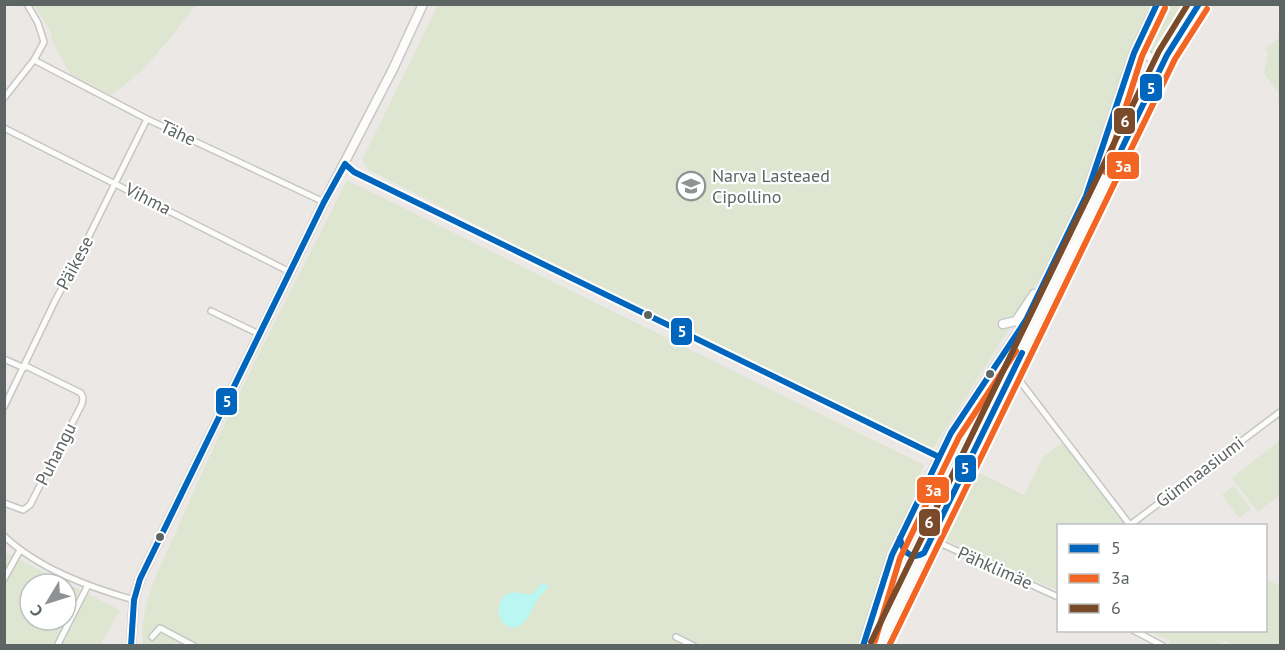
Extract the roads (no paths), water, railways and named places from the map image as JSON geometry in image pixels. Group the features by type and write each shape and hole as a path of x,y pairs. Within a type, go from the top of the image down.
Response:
{"main road":[{"path":"131,645 134,600 140,579 423,4"},
{"path":"863,645 892,555 951,433 1017,334 1049,275 1094,177 1134,53 1157,4"},
{"path":"879,645 1167,55 1199,4"},
{"path":"1142,35 1143,52 1150,59 1158,60 1167,55"},
{"path":"1003,324 1016,321 1036,290 1049,275"},
{"path":"1017,334 1027,342"},
{"path":"951,433 960,433 969,438 973,443 974,452"},
{"path":"900,538 902,549 909,555 918,557 924,553"}],"street":[{"path":"4,98 34,60 44,42 38,23 27,4"},
{"name":"Tähe","path":"34,60 147,119 324,202"},
{"name":"Päikese","path":"4,407 147,119"},
{"name":"Vihma","path":"4,128 290,272"},
{"path":"345,164 354,172 939,458"},
{"path":"211,310 260,334"},
{"path":"4,359 25,367"},
{"name":"Puhangu","path":"4,503 18,510 27,509 82,404 83,398 81,393 25,367"},
{"name":"Gümnaasiumi","path":"1013,372 1129,524"},
{"name":"Gümnaasiumi","path":"1131,524 1281,412"},
{"path":"4,536 20,550 88,585 134,600"},
{"name":"Pähklimäe","path":"931,539 1057,596"},
{"path":"4,579 20,550"},
{"path":"57,645 88,585"},
{"path":"152,637 160,628 194,645"},
{"path":"1137,632 1163,645"},
{"path":"676,638 694,645"}],"water":[{"path":"542,583 549,586 537,600 525,621 513,628 507,626 500,618 499,612 504,597 514,592 533,594"}],"place":[{"name":"Narva Lasteaed Cipollino","path":"691,186"}]}
